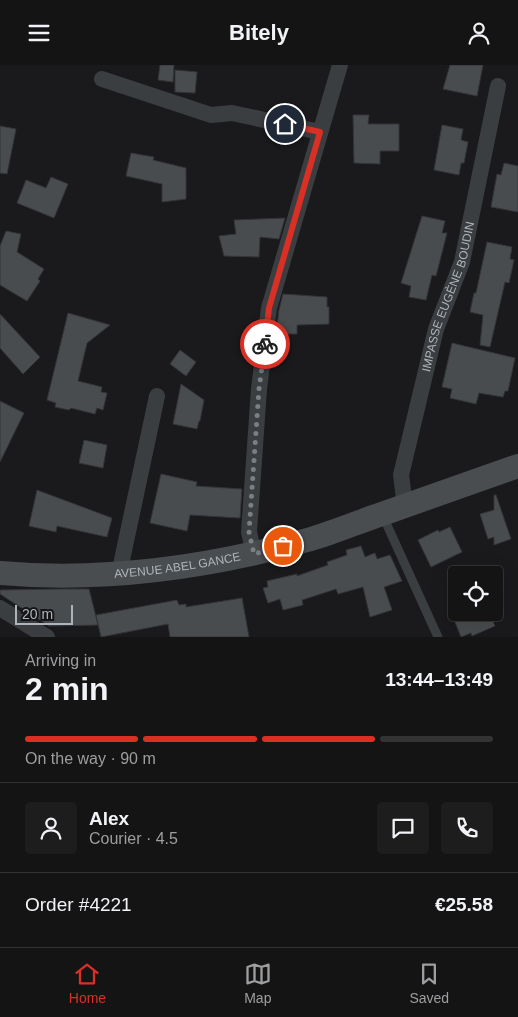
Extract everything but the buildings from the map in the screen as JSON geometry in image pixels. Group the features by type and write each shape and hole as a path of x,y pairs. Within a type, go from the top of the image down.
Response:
{"main road":[{"name":"AVENUE ABEL GANCE","path":"0,573 45,575 119,574 188,566 254,554 313,538 518,466"}],"street":[{"path":"254,554 249,532 259,389 269,308 340,65"},
{"path":"102,79 211,115 232,113 320,132"},
{"name":"IMPASSE EUGÈNE BOUDIN","path":"405,506 401,475 436,329 462,262 498,86"},
{"path":"119,574 157,396"},
{"path":"0,608 47,637"}],"lane":[{"path":"382,513 438,637"}],"way so far":[{"path":"265,344 259,389 249,532 254,554 283,546"}],"route":[{"path":"265,344 269,308 320,132 285,124"}]}
